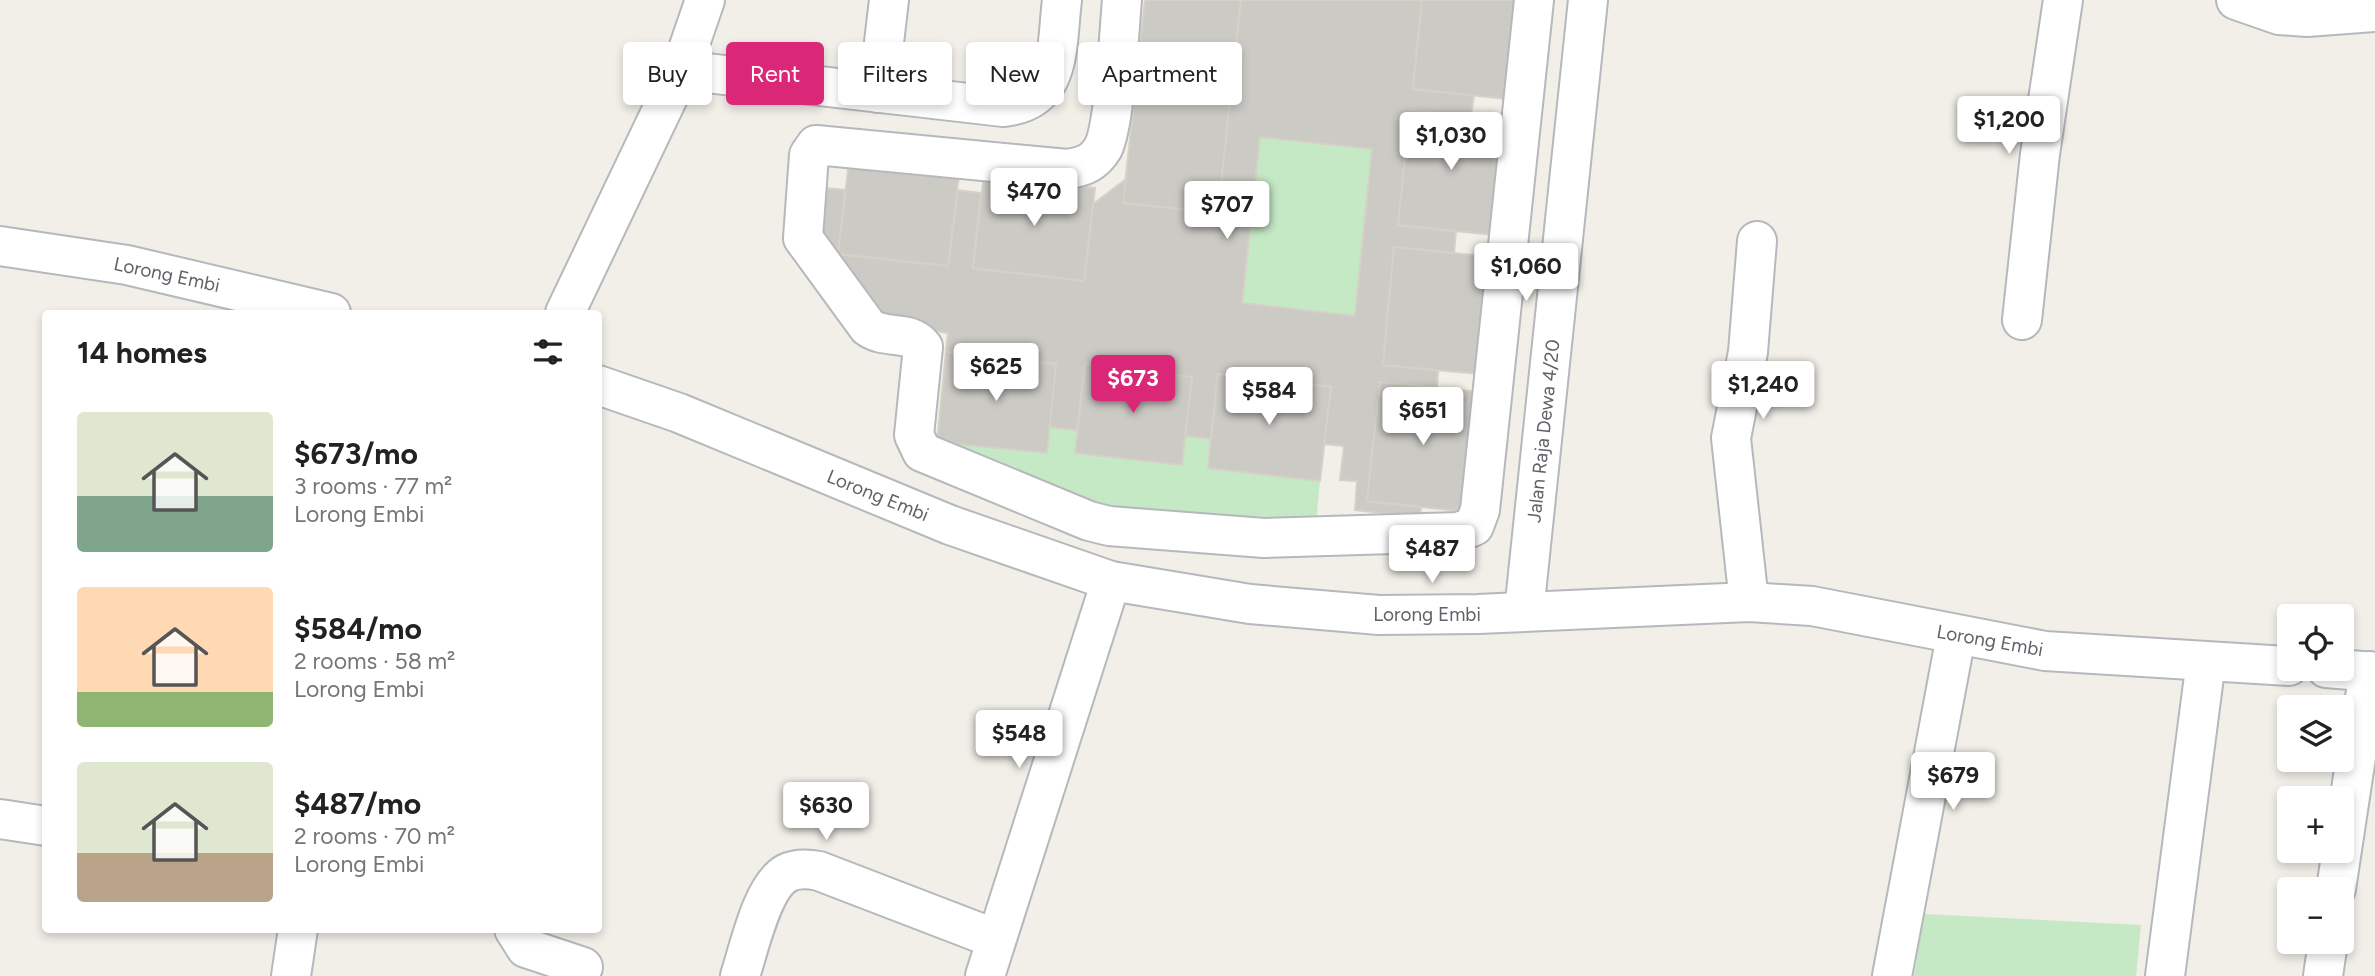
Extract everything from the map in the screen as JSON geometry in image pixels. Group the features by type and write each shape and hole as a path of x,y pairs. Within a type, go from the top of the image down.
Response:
{"street":[{"path":"691,42 705,0"},
{"path":"884,42 889,0"},
{"path":"952,101 1003,107 1022,105 1037,96 1048,82 1054,67 1062,0"},
{"path":"1122,0 1108,133 1095,159 1083,167 1067,169 821,143 811,149 809,155 803,238 868,327 878,334 912,338 923,347 914,435 922,452 1099,524 1264,538 1459,532 1474,526 1480,510 1534,0"},
{"name":"Jalan Raja Dewa 4/20","path":"1524,612 1588,0"},
{"path":"2022,320 2040,154 2063,0"},
{"path":"2236,0 2279,15 2307,17 2375,12"},
{"path":"712,74 838,88"},
{"path":"566,310 664,105"},
{"path":"1749,602 1731,438 1748,352 1757,241"},
{"name":"Lorong Embi","path":"0,246 98,259 259,304 307,310"},
{"name":"Lorong Embi","path":"602,390 679,413 950,524 1111,582 1250,604 1379,615 1749,602 1812,606 1880,617 1956,636 2045,650 2277,665"},
{"path":"985,976 1111,582"},
{"path":"1892,976 1956,636"},
{"path":"2165,976 2206,661"},
{"path":"2338,877 2372,671 2354,670"},
{"path":"0,819 42,825"},
{"path":"740,976 772,889 788,872 804,869 819,871 996,939"},
{"path":"291,976 297,933"},
{"path":"517,933 526,948 583,967"},
{"path":"2323,976 2327,954"}],"green space":[{"path":"1260,137 1372,149 1355,316 1242,303"},
{"path":"1049,427 1077,430 1075,453 1181,465 1185,436 1211,439 1208,468 1320,481 1316,524 1119,517 937,442"},
{"path":"1924,914 2141,925 2136,976 1914,976"}],"building":[{"path":"1145,0 1241,0 1236,42 1140,42"},
{"path":"1241,0 1422,0 1413,89 1474,95 1471,116 1410,110 1398,225 1456,231 1454,253 1394,247 1383,365 1438,370 1437,388 1380,382 1367,501 1421,507 1420,517 1355,510 1357,481 1340,480 1344,446 1324,444 1331,387 1218,374 1211,439 1185,436 1192,377 1085,364 1077,430 1049,427 1056,364 946,352 948,333 891,323 821,238 826,188 845,190 838,254 948,266 958,190 981,193 973,268 1084,281 1093,204 1126,179 1123,203 1218,213 1230,105 1242,105 1242,42 1236,42","holes":["1260,137 1372,149 1355,316 1242,303"]},
{"path":"1422,0 1516,0 1506,99 1413,89"},
{"path":"1134,105 1230,105 1218,213 1123,203"},
{"path":"1410,110 1505,120 1493,235 1398,225"},
{"path":"849,162 959,175 948,266 838,254"},
{"path":"984,175 1095,188 1084,281 973,268"},
{"path":"1394,247 1491,257 1479,374 1383,365"},
{"path":"946,352 1056,364 1047,453 937,442"},
{"path":"1085,364 1192,377 1182,465 1075,453"},
{"path":"1218,374 1331,387 1320,481 1208,468"},
{"path":"1380,382 1479,392 1467,512 1367,501"}]}
